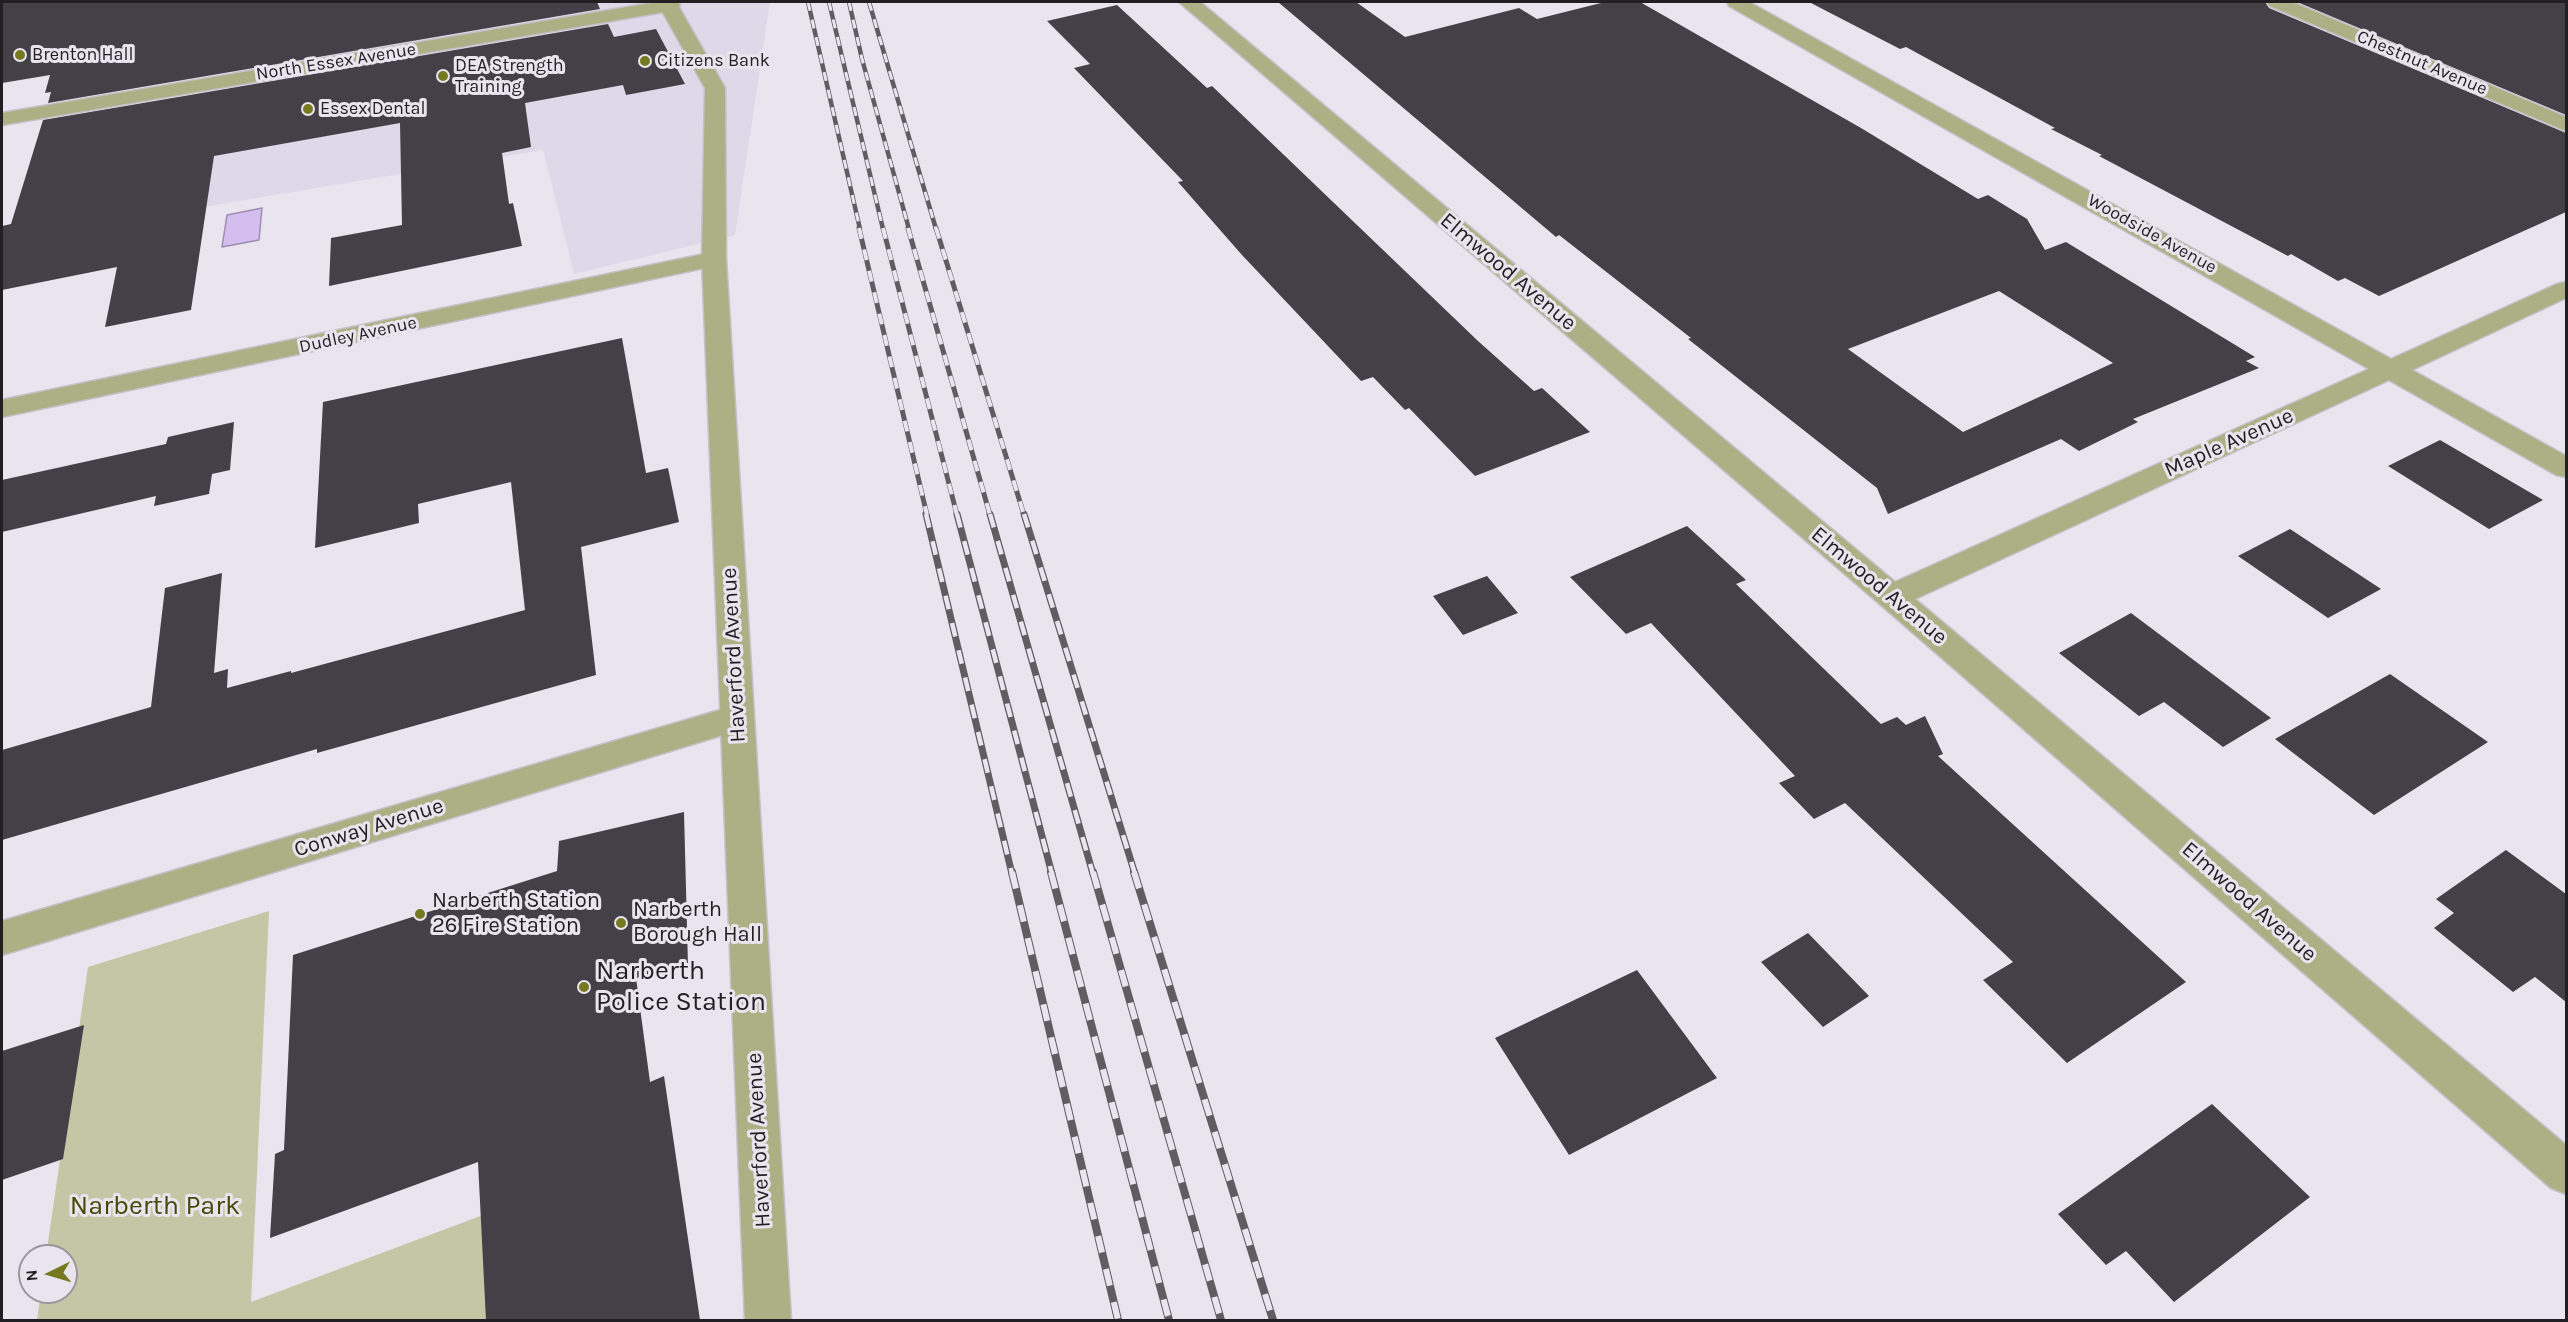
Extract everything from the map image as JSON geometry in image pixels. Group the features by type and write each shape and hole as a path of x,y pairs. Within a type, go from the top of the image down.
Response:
{"street":[{"name":"Elmwood Avenue","path":"1189,2 1892,597 2566,1173"},
{"name":"Woodside Avenue","path":"1736,2 2566,468"},
{"name":"Chestnut Avenue","path":"2277,2 2566,125"},
{"name":"North Essex Avenue","path":"2,119 668,3"},
{"name":"Haverford Avenue","path":"668,3 715,88 714,260 768,1320"},
{"name":"Dudley Avenue","path":"2,409 714,260"},
{"name":"Maple Avenue","path":"1892,597 2566,289"},
{"name":"Conway Avenue","path":"2,938 737,718"}],"shaded area":[{"path":"248,2 770,2 735,235 574,274 543,150 120,221 227,93"},
{"path":"262,208 259,240 222,247 227,215"}],"green space":[{"name":"Narberth Park","path":"269,911 251,1302 662,1148 662,1320 37,1320 39,1304 78,1304 78,1244 48,1244 88,967"}],"building":[{"path":"2,2 597,2 600,9 48,103 51,92 45,93 50,75 2,83"},
{"path":"1278,2 1356,2 1405,37 1519,8 1537,19 1605,2 1640,2 1861,128 1978,199 1988,195 2027,219 2045,250 2066,242 2255,357 2246,361 2259,368 2133,419 2138,422 2079,451 2061,439 1888,514 1877,488 1688,339 1691,338 1559,235 1556,237","holes":["1999,291 2113,363 1963,432 1848,349"]},
{"path":"1809,2 2265,2 2269,8 2566,133 2566,212 2379,296 2345,278 2338,281 2291,254 2288,256 2099,156 2102,155 2051,129 2055,128 1906,47 1900,49"},
{"path":"2297,2 2566,2 2566,115"},
{"path":"1117,5 1207,88 1212,86 1478,341 1534,391 1542,388 1590,432 1475,476 1409,408 1405,410 1373,377 1361,381 1242,255 1178,182 1183,181 1074,68 1090,64 1047,21"},
{"path":"608,24 614,37 656,29 685,84 626,95 623,85 525,103 531,147 502,153 509,204 513,203 522,246 329,286 331,238 402,225 400,123 214,156 191,310 105,327 117,267 2,290 2,226 11,224 43,120"},
{"path":"622,338 646,473 668,468 679,522 581,547 596,675 317,753 317,749 2,840 2,750 151,707 165,588 222,573 214,673 228,669 227,688 525,610 511,482 418,504 419,523 315,548 323,402"},
{"path":"234,422 230,470 212,474 209,494 154,506 156,496 2,532 2,480 166,444 168,437"},
{"path":"2440,440 2543,500 2489,529 2388,466"},
{"path":"1687,526 1746,580 1736,584 1881,724 1897,717 1906,725 1925,716 1943,754 1938,756 2186,982 2067,1063 1983,980 2013,962 1845,803 1814,819 1779,783 1795,776 1651,623 1626,634 1570,577"},
{"path":"2290,529 2381,589 2328,618 2238,556"},
{"path":"1487,576 1518,613 1463,635 1433,596"},
{"path":"2131,613 2271,718 2223,747 2164,702 2139,716 2059,653"},
{"path":"2390,674 2488,742 2374,815 2275,739"},
{"path":"684,812 688,966 636,978 650,1082 664,1076 700,1320 486,1320 478,1162 270,1238 275,1154 284,1150 293,955 557,871 559,841"},
{"path":"2506,850 2566,894 2566,1002 2535,977 2513,992 2434,928 2454,913 2436,899"},
{"path":"1808,933 1869,996 1823,1027 1761,962"},
{"path":"1637,970 1717,1078 1569,1155 1495,1038"},
{"path":"84,1025 63,1159 2,1180 2,1051"},
{"path":"2212,1104 2310,1197 2174,1302 2126,1251 2106,1265 2058,1214"}],"railway":[{"path":"808,2 860,229"},
{"path":"829,2 883,229"},
{"path":"849,2 862,59 909,229"},
{"path":"869,2 936,229"},
{"path":"859,228 927,515"},
{"path":"883,228 957,515"},
{"path":"908,228 990,515"},
{"path":"936,228 1024,515"},
{"path":"926,514 1012,874"},
{"path":"957,514 1052,874"},
{"path":"990,514 1093,874"},
{"path":"1024,514 1135,874"},
{"path":"1012,872 1118,1320"},
{"path":"1051,872 1169,1320"},
{"path":"1093,872 1221,1320"},
{"path":"1134,872 1273,1320"}],"place":[{"name":"Brenton Hall","path":"20,55"},
{"name":"Citizens Bank","path":"645,61"},
{"name":"DEA Strength Training","path":"443,76"},
{"name":"Essex Dental","path":"308,109"},
{"name":"Narberth Station 26 Fire Station","path":"420,914"},
{"name":"Narberth Borough Hall","path":"621,923"},
{"name":"Narberth Police Station","path":"584,987"}]}
